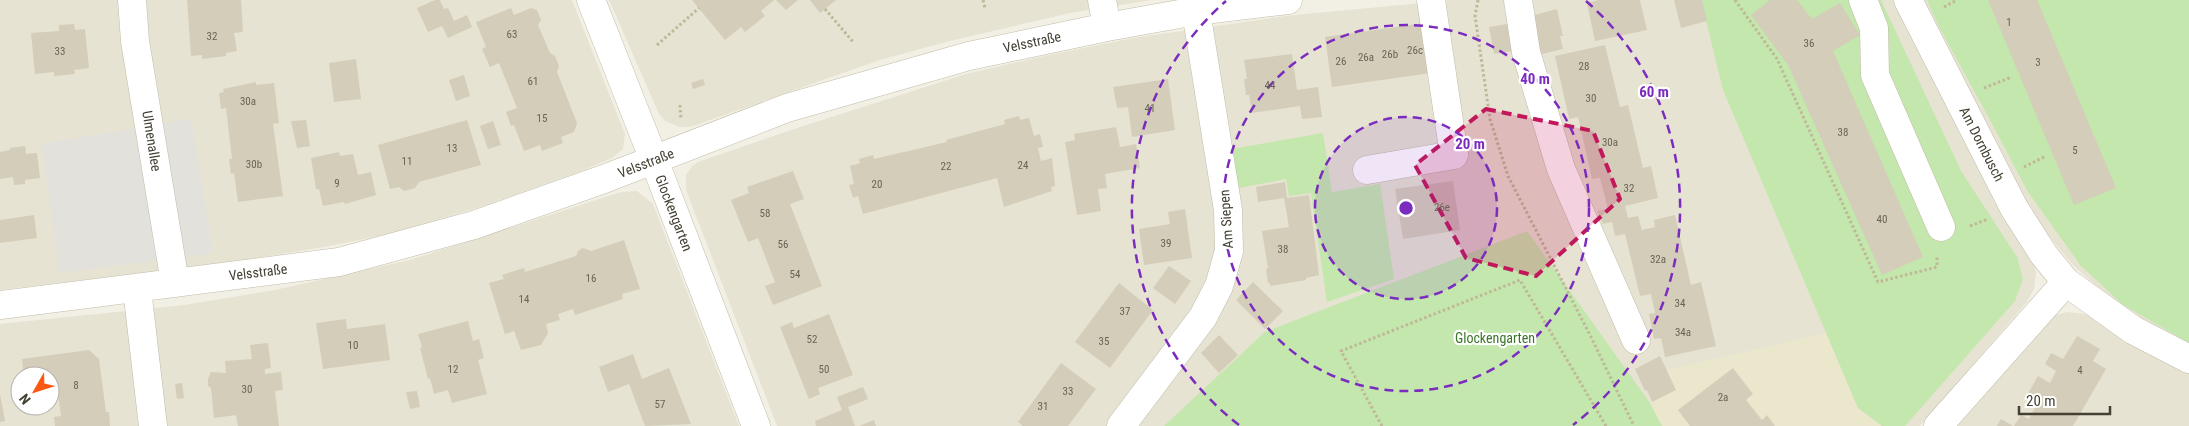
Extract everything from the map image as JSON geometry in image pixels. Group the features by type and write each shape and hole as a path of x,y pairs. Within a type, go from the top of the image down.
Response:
{"street":[{"name":"Ulmenallee","path":"132,0 135,41 175,282"},
{"name":"Glockengarten","path":"591,0 756,426"},
{"path":"1102,0 1106,27"},
{"name":"Velsstraße","path":"0,305 339,262 474,225 654,160 787,108 969,56 1106,27 1196,11 1288,0"},
{"path":"1367,170 1454,155 1431,0"},
{"path":"1518,0 1526,52 1561,169 1636,340"},
{"path":"1863,0 1874,28 1875,75 1939,238"},
{"name":"Am Dornbusch","path":"1908,0 2014,208 2044,255 2066,282 2133,330 2189,359"},
{"name":"Am Siepen","path":"1121,426 1203,318 1219,286 1229,251 1228,210 1196,11"},
{"path":"1938,426 2066,282"},
{"path":"137,289 153,426"}],"path":[{"path":"983,0 985,8"},
{"path":"1478,0 1475,16 1490,119 1508,176 1591,337 1634,426"},
{"path":"1735,0 1777,59 1878,282 1937,267 1939,238"},
{"path":"657,45 699,8"},
{"path":"825,9 854,43"},
{"path":"1382,426 1341,351 1520,280 1606,426"}],"highlighted area":[{"path":"1486,109 1593,131 1620,199 1536,276 1466,258 1415,165"}],"shaded area":[{"path":"0,0 572,0 625,134 623,149 612,158 584,170 486,205 394,233 324,247 224,263 0,290"},
{"path":"609,0 1152,0 1070,13 950,41 880,60 690,127 679,127 665,121 659,114"},
{"path":"1453,0 1894,0 2030,254 2036,272 2034,289 2026,303 1920,426 1882,426 1858,408 1667,370 1676,390 1650,403 1662,426 777,426 686,190 686,175 692,166 698,162 966,74 1044,56 1133,38 1285,16"},
{"path":"1919,0 2189,0 2189,426 1955,426 2050,317 2067,312 2086,314 2102,291 2074,266 2021,203"},
{"path":"191,119 213,253 59,273 42,144"},
{"path":"637,191 653,204 739,426 0,426 0,324 184,305 270,291 410,260 621,192"},
{"path":"1826,333 1858,408 1882,426 1662,426 1650,403 1676,390 1667,370"}],"green space":[{"path":"1701,0 1881,0 1961,171 2017,257 2023,279 2015,301 1905,426 1882,426 1858,408 1723,90"},
{"path":"1927,0 2189,0 2189,343 2122,304 2081,266 2028,192 1938,25"},
{"path":"1323,133 1332,192 1380,184 1394,279 1327,302 1311,193 1289,196 1286,179 1239,188 1232,149"},
{"name":"Glockengarten","path":"1527,231 1650,403 1662,426 1164,426 1265,332"}],"building":[{"path":"187,0 241,0 243,32 234,33 237,51 226,53 226,56 202,59 202,55 191,56"},
{"path":"435,0 440,0 444,9 448,8 454,21 467,15 472,27 448,38 442,26 428,32 417,8"},
{"path":"692,0 774,0 761,11 765,16 745,32 741,27 725,40"},
{"path":"776,0 798,0 786,10"},
{"path":"810,0 836,0 820,13"},
{"path":"1599,0 1640,0 1647,30 1595,41 1587,3"},
{"path":"1674,0 1702,0 1707,21 1681,28"},
{"path":"1770,0 1797,0 1812,19 1840,3 1860,35 1833,51 1923,257 1882,275 1788,65 1751,15"},
{"path":"1988,0 2037,0 2116,188 2074,205"},
{"path":"511,8 514,15 531,8 537,10 541,20 538,25 550,53 555,56 559,66 557,72 577,123 574,132 561,137 563,143 542,151 540,145 524,151 514,125 511,126 506,112 517,108 499,63 490,67 482,49 486,47 476,22"},
{"path":"1557,9 1563,36 1560,36 1563,49 1538,55 1531,16"},
{"path":"1424,23 1431,73 1332,87 1325,37"},
{"path":"1514,23 1519,50 1494,54 1489,27"},
{"path":"74,24 75,30 85,29 89,68 74,70 75,74 54,76 54,72 35,74 31,33 59,31 59,25"},
{"path":"1605,45 1620,107 1628,105 1643,168 1651,166 1658,198 1625,206 1628,218 1638,216 1642,230 1655,227 1654,220 1675,215 1691,285 1701,282 1716,346 1665,357 1661,338 1654,339 1649,314 1655,313 1651,294 1640,296 1625,234 1615,236 1612,222 1603,224 1597,211 1608,209 1600,178 1592,179 1578,117 1569,119 1555,56"},
{"path":"1292,54 1297,90 1318,87 1322,117 1302,119 1300,106 1252,113 1249,95 1246,95 1244,79 1247,79 1244,60"},
{"path":"356,59 361,99 334,102 329,63"},
{"path":"464,75 470,96 456,101 449,80"},
{"path":"703,79 705,85 693,89 691,83"},
{"path":"1168,79 1175,130 1132,137 1128,107 1117,108 1113,87"},
{"path":"256,82 256,85 274,83 279,123 273,124 283,196 238,202 234,173 231,174 229,159 232,159 226,108 221,109 219,93 224,92 223,89"},
{"path":"1019,116 1020,120 1029,118 1034,136 1040,134 1043,147 1038,148 1041,161 1052,158 1055,186 1051,187 1052,191 1004,207 997,178 863,214 858,196 853,198 849,185 854,184 850,166 860,163 859,159 873,155 874,159 947,142 946,140 1005,124 1004,120"},
{"path":"306,120 310,146 297,148 291,121"},
{"path":"467,120 481,165 419,182 415,188 404,191 399,187 390,189 378,145"},
{"path":"493,121 501,145 488,149 480,126"},
{"path":"1116,127 1120,147 1136,144 1140,168 1105,174 1107,188 1098,189 1101,211 1077,215 1065,142 1075,140 1074,134"},
{"path":"25,146 26,154 37,153 40,178 25,180 25,184 14,185 13,177 0,179 0,152 10,150 10,148"},
{"path":"339,152 340,156 353,154 358,175 371,172 376,195 345,204 344,202 323,206 319,189 316,189 311,158"},
{"path":"793,171 804,199 790,204 822,286 773,305 765,286 775,282 758,238 748,242 731,200 749,193 747,187"},
{"path":"1453,181 1460,230 1403,239 1395,189"},
{"path":"1285,182 1287,198 1309,195 1319,275 1306,278 1306,280 1270,286 1270,283 1268,283 1266,269 1268,268 1262,231 1289,227 1284,198 1258,202 1256,187"},
{"path":"1185,209 1192,258 1144,265 1139,229 1170,224 1168,212"},
{"path":"34,215 37,238 0,243 0,220"},
{"path":"624,240 640,289 622,294 623,299 575,315 573,309 558,314 560,320 546,324 548,333 541,345 521,350 514,331 505,334 489,283 504,279 502,275 524,268 525,272 576,256 578,251 583,248 591,251"},
{"path":"1169,266 1191,281 1175,304 1153,288"},
{"path":"1253,282 1283,311 1265,329 1236,300"},
{"path":"1119,283 1153,310 1110,368 1075,342"},
{"path":"829,314 853,375 818,388 820,394 809,399 780,327 792,322 794,328"},
{"path":"346,319 347,329 385,324 390,360 323,369 316,323"},
{"path":"468,321 473,341 479,339 484,358 478,360 487,394 452,403 448,390 434,394 430,378 428,379 418,334"},
{"path":"1219,335 1238,355 1219,373 1201,353"},
{"path":"2077,336 2100,349 2093,361 2106,369 2073,426 2014,426 2021,415 2029,419 2036,406 2025,399 2038,376 2050,383 2056,371 2045,364 2051,353 2063,359"},
{"path":"268,343 271,368 265,369 265,374 281,372 283,390 275,391 279,426 238,426 236,415 214,418 211,388 208,386 211,372 226,373 225,361 252,359 250,345"},
{"path":"89,350 99,359 106,412 109,412 110,426 55,426 54,417 61,416 60,366 23,366 22,359"},
{"path":"633,354 642,379 669,368 691,424 645,426 629,384 608,392 599,367"},
{"path":"1660,356 1676,390 1652,402 1635,369"},
{"path":"1061,363 1096,389 1068,426 1023,426 1018,422"},
{"path":"1733,368 1753,394 1746,400 1762,420 1767,415 1775,426 1690,426 1678,410"},
{"path":"182,383 184,398 177,399 175,384"},
{"path":"863,387 868,399 848,407 855,426 816,426 815,421 842,410 837,397"},
{"path":"417,391 420,407 410,409 406,392"},
{"path":"0,394 5,421 0,422"},
{"path":"2001,419 2013,426 1997,426"},
{"path":"874,420 876,426 859,426"}]}
